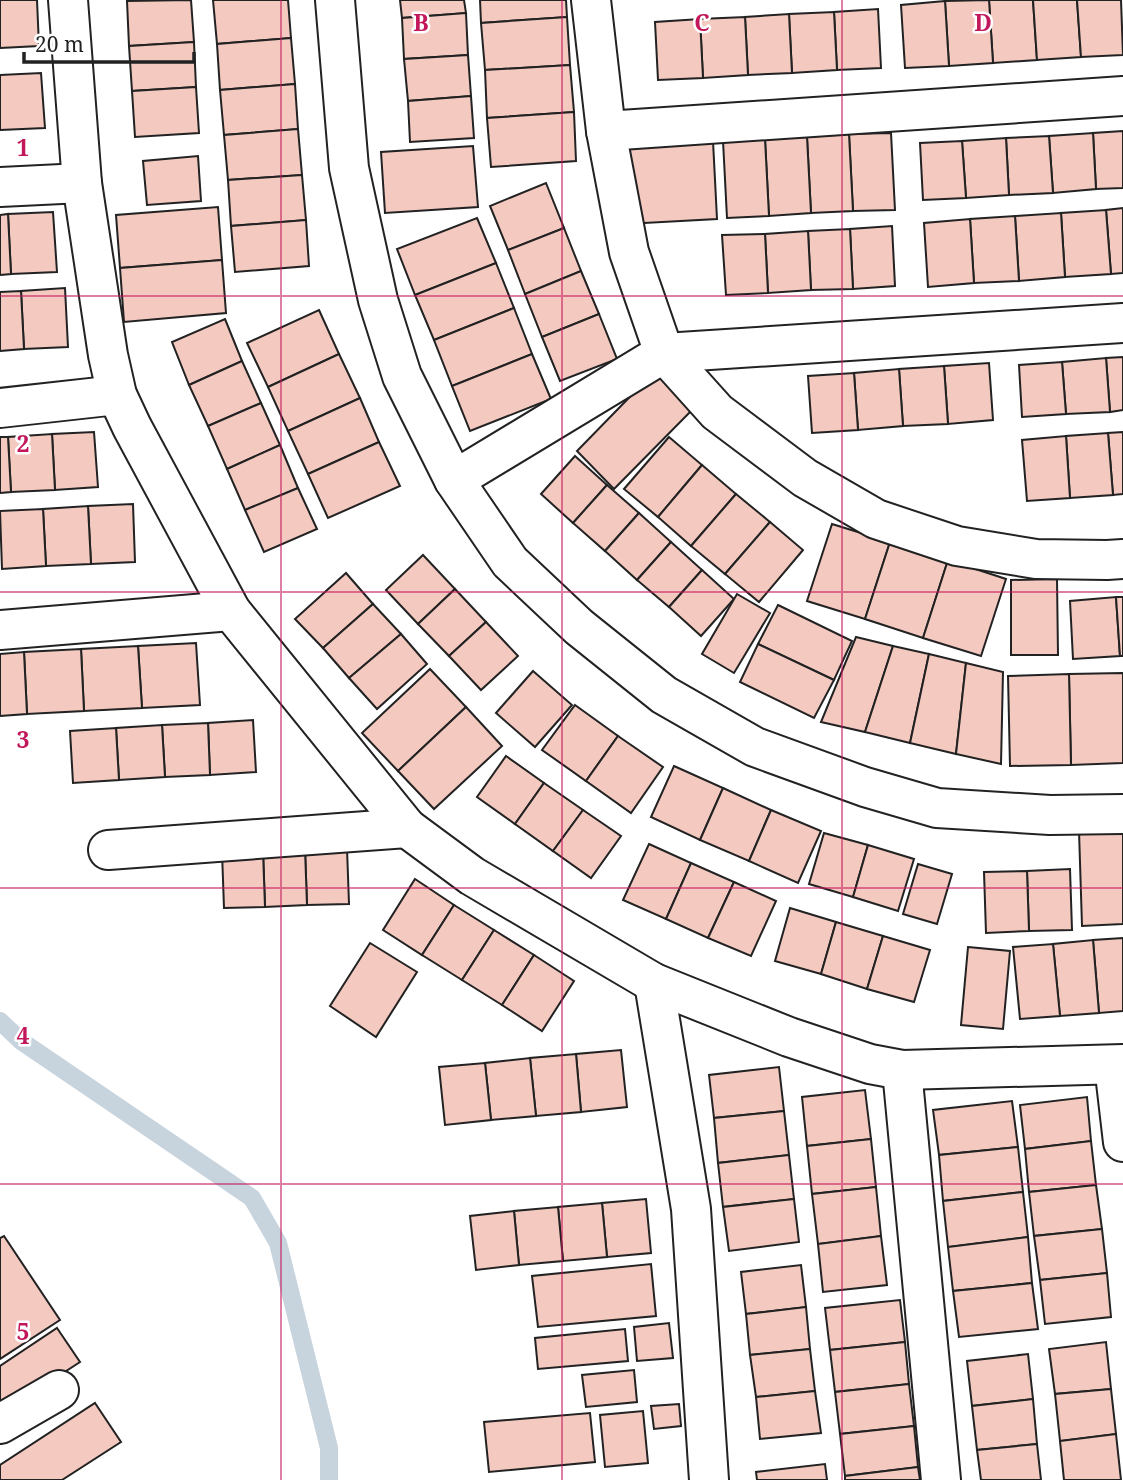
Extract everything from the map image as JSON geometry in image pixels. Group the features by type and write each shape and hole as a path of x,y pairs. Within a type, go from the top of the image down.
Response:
{"street":[{"path":"68,0 82,183 108,355 117,395 231,611 407,828 472,876 653,983 789,1037 870,1064 902,1070 1119,1065 1123,1142"},
{"path":"335,0 349,168 378,300 402,376 454,480 510,562 579,627 664,695 755,747 866,787 937,807 1050,815 1123,814"},
{"path":"591,0 606,131 629,252 664,353 718,412 806,478 876,519 957,546 1023,557 1123,559"},
{"path":"606,131 1123,96"},
{"path":"0,187 82,183"},
{"path":"454,480 664,353 1123,323"},
{"path":"0,408 117,395"},
{"path":"0,630 231,611"},
{"path":"108,850 407,828"},
{"path":"653,983 691,1209 709,1480"},
{"path":"902,1070 941,1480"},
{"path":"0,1424 59,1390"}],"building":[{"path":"0,0 37,0 39,46 0,48"},
{"path":"191,0 194,42 129,46 127,1"},
{"path":"213,0 288,0 291,38 217,44"},
{"path":"400,0 464,0 466,13 402,18"},
{"path":"480,0 566,0 567,17 481,23"},
{"path":"989,0 1033,0 1037,60 993,63"},
{"path":"989,0 993,63 949,66 945,1"},
{"path":"1033,0 1077,0 1081,57 1037,60"},
{"path":"1077,0 1121,0 1123,55 1081,57"},
{"path":"945,1 949,66 905,68 901,5"},
{"path":"878,9 881,68 837,70 834,12"},
{"path":"834,12 837,70 792,73 789,14"},
{"path":"466,13 468,55 404,59 402,18"},
{"path":"789,14 792,73 748,75 745,17"},
{"path":"567,17 570,65 485,70 481,23"},
{"path":"745,17 748,75 703,78 700,19"},
{"path":"700,19 703,78 658,80 655,22"},
{"path":"291,38 295,84 220,90 217,44"},
{"path":"194,42 196,87 132,91 129,46"},
{"path":"468,55 471,96 408,101 404,59"},
{"path":"570,65 574,112 487,118 485,70"},
{"path":"41,73 45,128 0,130 0,75"},
{"path":"295,84 298,129 224,135 220,90"},
{"path":"196,87 199,133 135,137 132,91"},
{"path":"471,96 474,138 410,142 408,101"},
{"path":"574,112 576,161 491,167 487,118"},
{"path":"298,129 302,175 228,180 224,135"},
{"path":"1123,131 1123,188 1096,189 1093,133"},
{"path":"891,133 895,210 853,211 849,134"},
{"path":"1093,133 1096,189 1053,193 1049,136"},
{"path":"849,134 853,211 811,213 807,137"},
{"path":"1049,136 1053,193 1009,195 1006,138"},
{"path":"807,137 811,213 769,216 765,139"},
{"path":"1006,138 1009,195 966,198 962,141"},
{"path":"765,139 769,216 727,218 723,141"},
{"path":"713,141 717,219 626,224 622,145"},
{"path":"962,141 966,198 923,200 920,143"},
{"path":"473,146 478,207 385,213 381,152"},
{"path":"198,156 201,201 147,205 143,161"},
{"path":"302,175 306,220 231,226 228,180"},
{"path":"546,183 564,228 508,250 490,206"},
{"path":"218,207 222,260 120,268 116,215"},
{"path":"1123,208 1123,273 1111,274 1106,210"},
{"path":"1106,210 1111,274 1065,277 1061,213"},
{"path":"53,212 57,272 11,274 8,214"},
{"path":"1061,213 1065,277 1019,281 1015,216"},
{"path":"8,214 11,274 0,275 0,215"},
{"path":"1015,216 1019,281 974,283 970,219"},
{"path":"477,218 496,263 415,295 397,249"},
{"path":"970,219 974,283 928,287 924,223"},
{"path":"306,220 309,266 235,272 231,226"},
{"path":"892,226 895,286 853,289 850,229"},
{"path":"564,228 581,271 525,294 508,250"},
{"path":"850,229 853,289 811,290 808,231"},
{"path":"808,231 811,290 768,293 765,234"},
{"path":"765,234 768,293 726,295 722,235"},
{"path":"222,260 226,313 124,322 120,268"},
{"path":"496,263 514,308 434,340 415,295"},
{"path":"581,271 599,314 542,337 525,294"},
{"path":"65,288 68,347 24,349 21,291"},
{"path":"21,291 24,349 0,351 0,292"},
{"path":"514,308 532,354 452,386 434,340"},
{"path":"319,310 339,354 268,387 247,343"},
{"path":"599,314 617,359 560,381 542,337"},
{"path":"225,319 242,361 189,385 172,342"},
{"path":"339,354 360,398 288,431 268,387"},
{"path":"532,354 551,399 470,431 452,386"},
{"path":"1123,357 1123,410 1110,412 1106,358"},
{"path":"1106,358 1110,412 1066,414 1062,362"},
{"path":"242,361 261,403 208,426 189,385"},
{"path":"1062,362 1066,414 1022,417 1019,365"},
{"path":"989,363 993,420 948,424 944,366"},
{"path":"944,366 948,424 903,426 899,369"},
{"path":"658,368 696,406 614,489 577,451"},
{"path":"899,369 903,426 858,430 854,373"},
{"path":"854,373 858,430 812,433 808,376"},
{"path":"360,398 379,442 308,474 288,431"},
{"path":"261,403 280,445 227,469 208,426"},
{"path":"94,432 98,487 55,490 52,434"},
{"path":"1123,432 1123,494 1113,495 1108,433"},
{"path":"1108,433 1113,495 1070,498 1066,436"},
{"path":"52,434 55,490 11,492 8,437"},
{"path":"1066,436 1070,498 1027,501 1022,440"},
{"path":"0,437 8,437 11,492 0,493"},
{"path":"669,437 702,465 658,517 624,489"},
{"path":"379,442 400,486 328,518 308,474"},
{"path":"280,445 298,488 245,510 227,469"},
{"path":"575,456 607,485 573,523 541,494"},
{"path":"702,465 736,494 691,546 658,517"},
{"path":"607,485 639,513 605,551 573,523"},
{"path":"298,488 317,529 264,552 245,510"},
{"path":"736,494 770,522 725,574 691,546"},
{"path":"133,504 135,562 91,564 88,506"},
{"path":"88,506 91,564 46,566 43,509"},
{"path":"43,509 46,566 2,569 0,511"},
{"path":"639,513 671,542 637,580 605,551"},
{"path":"770,522 803,550 759,602 725,574"},
{"path":"832,524 890,542 865,619 807,601"},
{"path":"671,542 702,570 669,607 637,580"},
{"path":"890,542 948,560 923,638 865,619"},
{"path":"423,555 455,589 418,624 386,590"},
{"path":"948,560 1006,579 981,656 923,638"},
{"path":"702,570 734,599 701,636 669,607"},
{"path":"346,573 373,604 323,648 295,619"},
{"path":"1057,579 1058,655 1011,655 1011,580"},
{"path":"455,589 486,622 449,656 418,624"},
{"path":"737,594 770,613 734,673 702,654"},
{"path":"1116,597 1120,656 1073,659 1070,601"},
{"path":"1116,597 1123,597 1123,656 1120,656"},
{"path":"373,604 401,634 349,678 323,648"},
{"path":"778,605 852,641 834,680 758,644"},
{"path":"486,622 518,656 481,690 449,656"},
{"path":"401,634 427,664 377,709 349,678"},
{"path":"856,637 893,646 865,732 821,722"},
{"path":"196,643 200,705 142,708 138,646"},
{"path":"758,644 834,680 814,718 740,682"},
{"path":"138,646 142,708 84,711 81,649"},
{"path":"893,646 929,654 910,743 865,732"},
{"path":"81,649 84,711 27,714 24,652"},
{"path":"24,652 27,714 0,716 0,654"},
{"path":"929,654 966,663 956,754 910,743"},
{"path":"966,663 1003,672 1001,764 956,754"},
{"path":"430,669 466,707 398,771 362,733"},
{"path":"533,671 572,705 535,747 496,713"},
{"path":"1123,673 1123,763 1071,765 1069,674"},
{"path":"1069,674 1071,765 1010,766 1008,676"},
{"path":"575,705 618,736 586,781 542,750"},
{"path":"466,707 502,746 434,809 398,771"},
{"path":"253,720 256,772 210,775 208,723"},
{"path":"208,723 210,775 165,777 162,725"},
{"path":"162,725 165,777 119,780 116,728"},
{"path":"116,728 119,780 73,783 70,731"},
{"path":"618,736 663,767 631,813 586,781"},
{"path":"506,756 544,783 515,824 477,797"},
{"path":"674,766 723,788 700,840 651,817"},
{"path":"544,783 583,810 553,851 515,824"},
{"path":"723,788 771,810 749,861 700,840"},
{"path":"583,810 621,836 591,878 553,851"},
{"path":"771,810 821,831 798,883 749,861"},
{"path":"1123,829 1123,924 1082,926 1079,831"},
{"path":"824,833 868,845 853,897 809,884"},
{"path":"649,844 691,863 666,919 623,900"},
{"path":"868,845 914,859 898,911 853,897"},
{"path":"347,848 349,904 307,905 305,849"},
{"path":"305,849 307,905 265,907 263,851"},
{"path":"263,851 265,907 224,908 222,852"},
{"path":"691,863 734,882 708,938 666,919"},
{"path":"918,864 952,874 937,924 903,914"},
{"path":"1070,869 1072,930 1029,931 1027,871"},
{"path":"1027,871 1029,931 986,933 984,872"},
{"path":"415,879 454,905 422,955 383,930"},
{"path":"734,882 776,901 751,956 708,938"},
{"path":"454,905 494,930 462,980 422,955"},
{"path":"790,908 836,922 821,974 775,961"},
{"path":"836,922 883,936 867,989 821,974"},
{"path":"494,930 534,955 502,1005 462,980"},
{"path":"883,936 930,950 914,1002 867,989"},
{"path":"1123,938 1123,1011 1099,1013 1093,940"},
{"path":"1093,940 1099,1013 1060,1016 1053,944"},
{"path":"370,943 417,972 376,1037 330,1006"},
{"path":"1053,944 1060,1016 1020,1019 1013,947"},
{"path":"968,947 1010,951 1003,1029 961,1025"},
{"path":"534,955 574,981 542,1031 502,1005"},
{"path":"621,1050 627,1107 581,1112 576,1054"},
{"path":"576,1054 581,1112 536,1116 530,1058"},
{"path":"530,1058 536,1116 491,1120 485,1063"},
{"path":"485,1063 491,1120 445,1125 439,1067"},
{"path":"779,1067 784,1111 714,1118 709,1075"},
{"path":"865,1090 871,1139 807,1146 802,1097"},
{"path":"1087,1097 1091,1141 1025,1149 1020,1105"},
{"path":"1012,1101 1018,1147 939,1155 933,1110"},
{"path":"784,1111 789,1155 718,1163 714,1118"},
{"path":"871,1139 876,1187 812,1194 807,1146"},
{"path":"1091,1141 1096,1185 1029,1192 1025,1149"},
{"path":"1018,1147 1023,1192 943,1201 939,1155"},
{"path":"789,1155 794,1199 723,1207 718,1163"},
{"path":"1096,1185 1102,1229 1034,1236 1029,1192"},
{"path":"876,1187 881,1236 818,1244 812,1194"},
{"path":"1023,1192 1028,1237 948,1247 943,1201"},
{"path":"646,1199 651,1253 607,1257 602,1203"},
{"path":"794,1199 799,1242 729,1251 723,1207"},
{"path":"602,1203 607,1257 563,1261 558,1207"},
{"path":"558,1207 563,1261 519,1265 514,1211"},
{"path":"514,1211 519,1265 476,1270 470,1216"},
{"path":"1102,1229 1107,1273 1040,1280 1034,1236"},
{"path":"4,1236 60,1320 0,1359 0,1238"},
{"path":"881,1236 887,1285 823,1292 818,1244"},
{"path":"1028,1237 1032,1283 953,1291 948,1247"},
{"path":"651,1264 656,1316 538,1327 532,1276"},
{"path":"801,1265 806,1307 746,1314 741,1272"},
{"path":"1107,1273 1111,1317 1045,1324 1040,1280"},
{"path":"1032,1283 1038,1329 959,1337 953,1291"},
{"path":"900,1300 905,1342 830,1350 825,1308"},
{"path":"806,1307 810,1349 750,1355 746,1314"},
{"path":"669,1323 673,1358 637,1361 634,1327"},
{"path":"57,1328 80,1362 0,1414 0,1366"},
{"path":"625,1329 628,1361 538,1369 535,1338"},
{"path":"905,1342 909,1384 835,1392 830,1350"},
{"path":"1106,1342 1111,1389 1055,1394 1049,1349"},
{"path":"810,1349 815,1391 756,1397 750,1355"},
{"path":"1028,1354 1033,1399 972,1406 967,1361"},
{"path":"634,1370 637,1402 586,1407 582,1375"},
{"path":"909,1384 914,1426 840,1434 835,1392"},
{"path":"1111,1389 1116,1434 1060,1441 1055,1394"},
{"path":"815,1391 821,1433 760,1439 756,1397"},
{"path":"1033,1399 1037,1444 977,1450 972,1406"},
{"path":"95,1403 121,1442 62,1480 0,1480 0,1465"},
{"path":"679,1404 681,1426 654,1429 651,1406"},
{"path":"643,1411 648,1463 605,1467 600,1415"},
{"path":"590,1413 595,1462 489,1472 484,1422"},
{"path":"914,1426 918,1467 845,1476 840,1434"},
{"path":"1116,1434 1121,1480 1064,1480 1060,1441"},
{"path":"1037,1444 1041,1480 981,1480 977,1450"},
{"path":"825,1464 827,1480 757,1480 756,1472"},
{"path":"918,1467 920,1480 845,1480 845,1476"}],"waterway":[{"path":"0,1021 21,1041 252,1198 278,1243 329,1448 329,1480"}]}
